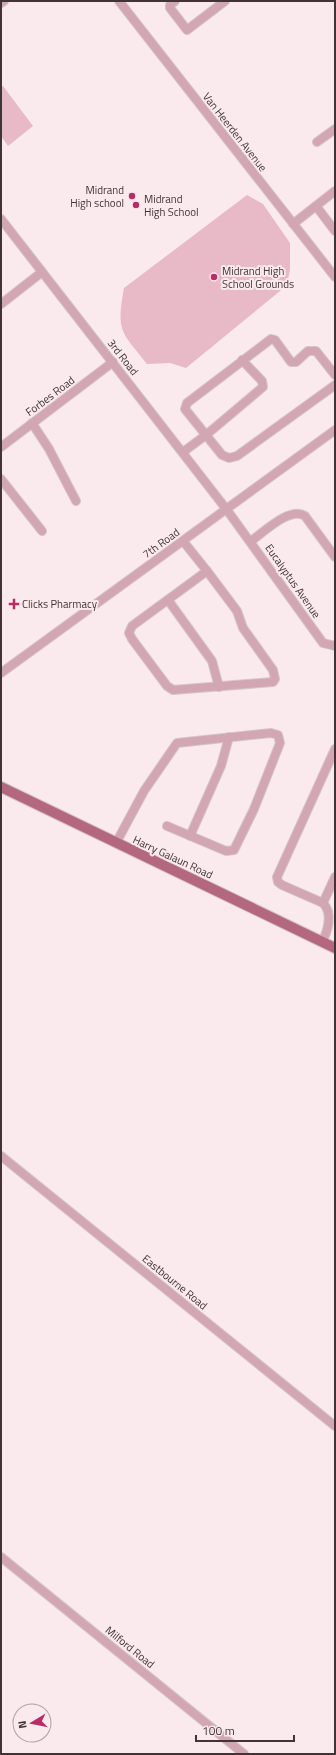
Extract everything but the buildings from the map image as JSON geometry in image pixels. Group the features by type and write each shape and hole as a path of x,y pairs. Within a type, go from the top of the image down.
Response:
{"main road":[{"name":"Harry Galaun Road","path":"1,787 335,948"}],"street":[{"name":"Van Heerden Avenue","path":"119,1 335,277"},
{"path":"175,1 170,8 186,30 188,30 225,1"},
{"path":"317,142 335,129"},
{"path":"293,224 335,191"},
{"path":"316,206 335,231"},
{"name":"3rd Road","path":"1,219 227,510"},
{"path":"1,304 42,272"},
{"path":"335,375 316,351 310,350 296,362 291,362 275,340 272,339 265,342 187,404 186,412 222,455 229,458 237,456 335,385"},
{"path":"183,452 206,435 264,386 262,381 242,360"},
{"name":"Forbes Road","path":"1,447 112,362"},
{"path":"32,423 49,449 76,501"},
{"name":"7th Road","path":"1,673 335,430"},
{"path":"1,479 42,531"},
{"name":"Eucalyptus Avenue","path":"227,510 251,541 323,643 335,646"},
{"name":"Eucalyptus Avenue","path":"251,541 287,515 297,512 305,516 335,557"},
{"path":"183,541 207,571 237,612 243,628 273,670 275,681 271,683 178,691 169,688 132,640 129,633 132,626 207,571"},
{"path":"168,600 212,661 219,687"},
{"path":"116,843 143,793 176,743 275,734 280,738 280,743 254,809 234,850 226,851 168,826"},
{"path":"190,836 222,766 229,737"},
{"path":"322,942 329,921 327,909 323,903 282,885 278,882 277,877 335,749"},
{"path":"323,903 335,877"},
{"name":"Eastbourne Road","path":"1,1156 335,1426"},
{"name":"Milford Road","path":"1,1557 244,1754"}],"shaded area":[{"path":"3,86 33,126 8,146 1,136 1,88"},
{"name":"Midrand High School Grounds","path":"247,195 263,204 290,243 290,270 287,284 186,368 170,363 147,364 126,337 123,330 121,314 124,288"}],"place":[{"name":"Midrand High school","path":"132,196"},
{"name":"Midrand High School","path":"136,205"},
{"name":"Midrand High School Grounds","path":"214,277"},
{"name":"Clicks Pharmacy","path":"14,604"}]}
